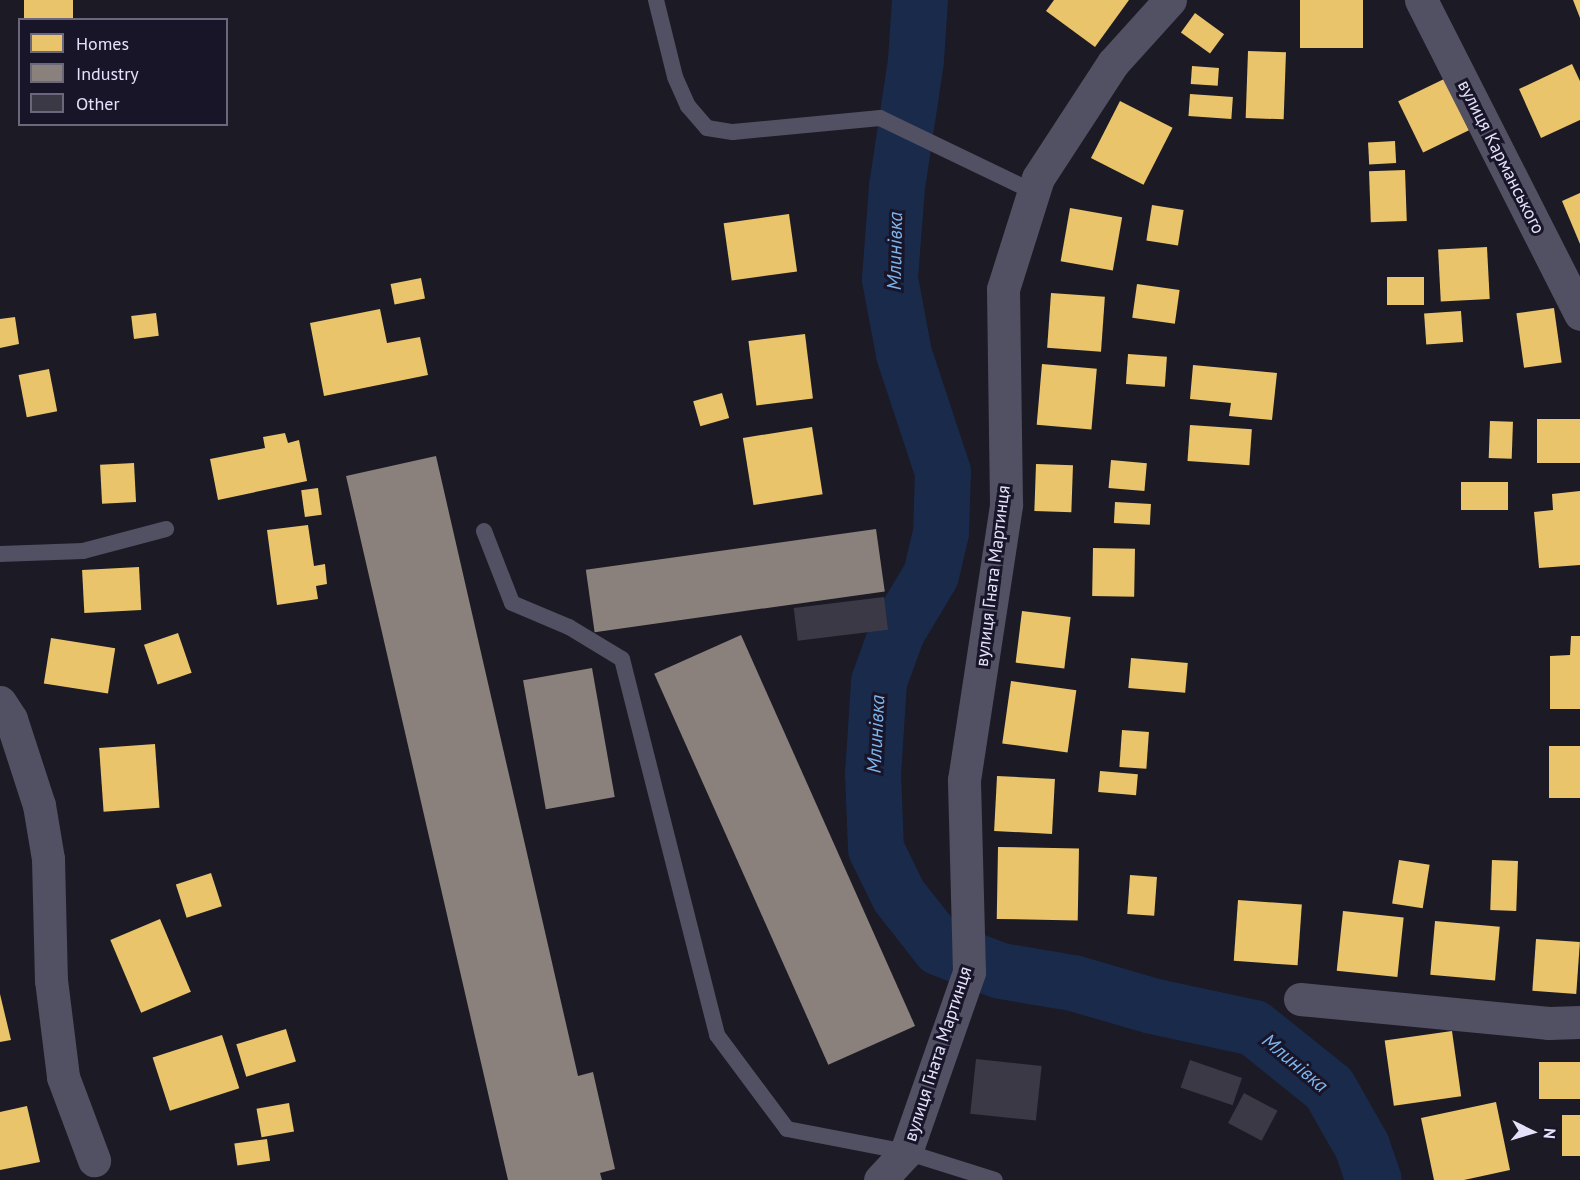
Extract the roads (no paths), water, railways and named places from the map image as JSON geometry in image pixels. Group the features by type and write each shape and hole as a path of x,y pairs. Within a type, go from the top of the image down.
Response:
{"street":[{"name":"вулиця Гната Мартинця","path":"880,1180 906,1152 969,972 964,780 1006,504 1003,290 1038,178 1113,63 1170,0"},
{"name":"вулиця Карманського","path":"1420,0 1580,314"},
{"path":"0,702 11,719 39,806 48,859 51,980 63,1077 94,1160"},
{"path":"1300,999 1549,1023 1580,1022"}],"lane":[{"path":"656,0 675,77 688,106 707,128 733,132 880,118 1034,192"},
{"path":"0,554 83,551 166,529"},
{"path":"484,531 512,603 569,627 622,659 717,1035 787,1129 906,1152 995,1180"}],"waterway":[{"name":"Млинівка","path":"920,0 916,61 897,187 890,279 904,354 943,472 941,533 931,575 897,632 879,682 873,774 876,849 899,896 940,948 1001,971 1073,983 1152,1006 1254,1028 1329,1088 1362,1146 1374,1180"}]}
